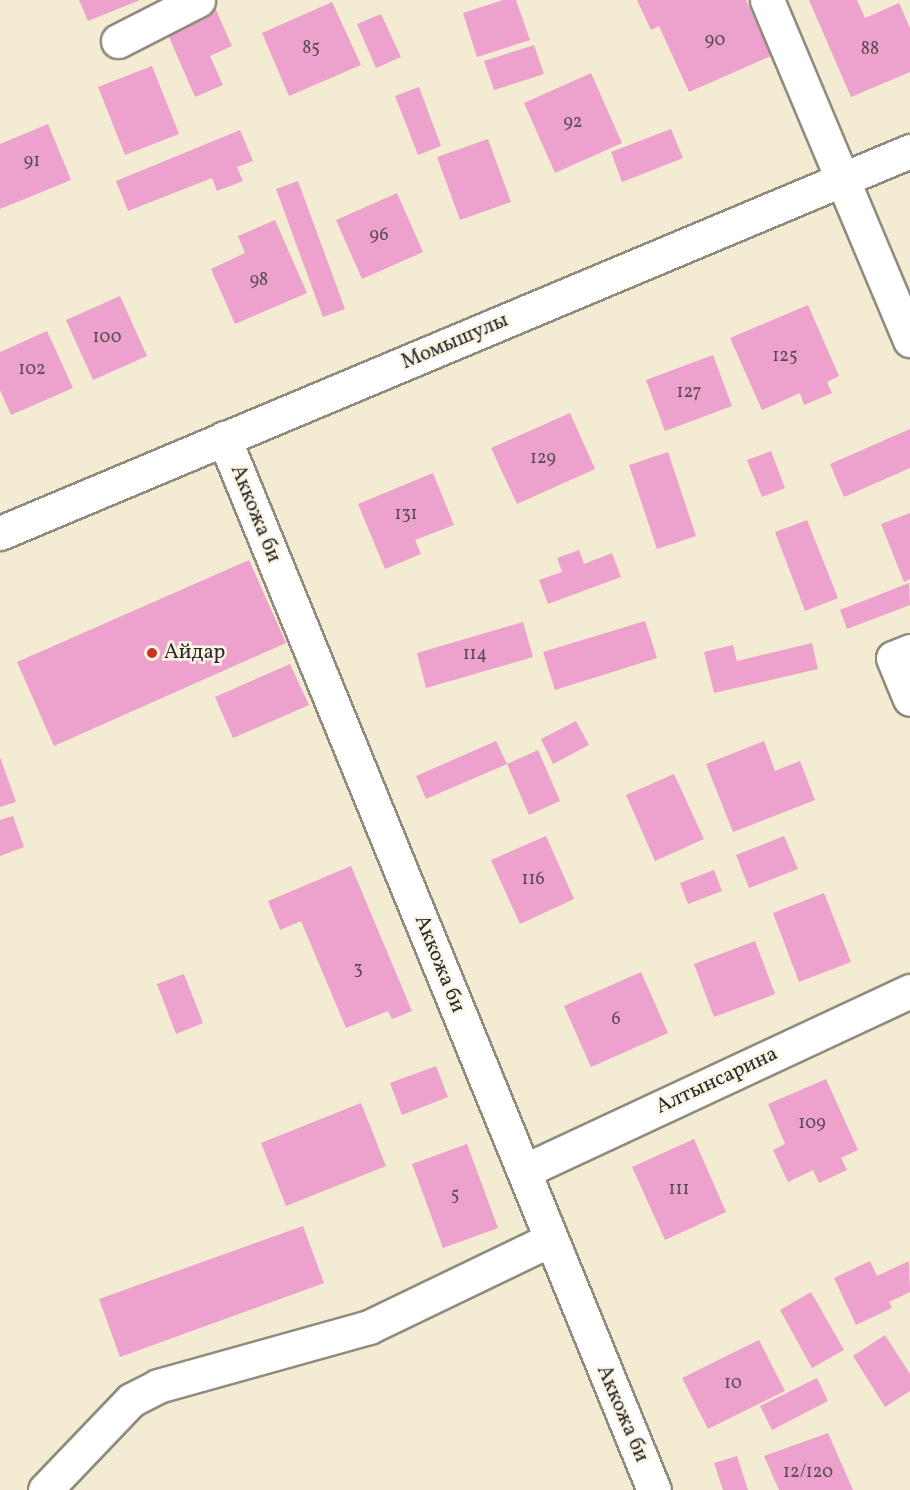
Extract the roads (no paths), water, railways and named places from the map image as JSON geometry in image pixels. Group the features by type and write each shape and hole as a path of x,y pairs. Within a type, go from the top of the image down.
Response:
{"street":[{"path":"118,41 198,0"},
{"path":"767,0 910,340"},
{"name":"Момышулы","path":"0,533 910,151"},
{"name":"Аккожа би","path":"224,438 654,1490"},
{"path":"910,651 893,658 910,699"},
{"name":"Алтынсарина","path":"524,1171 910,991"},
{"path":"45,1490 131,1400 158,1386 369,1327 550,1240"}],"place":[{"name":"Айдар","path":"152,653"}]}
